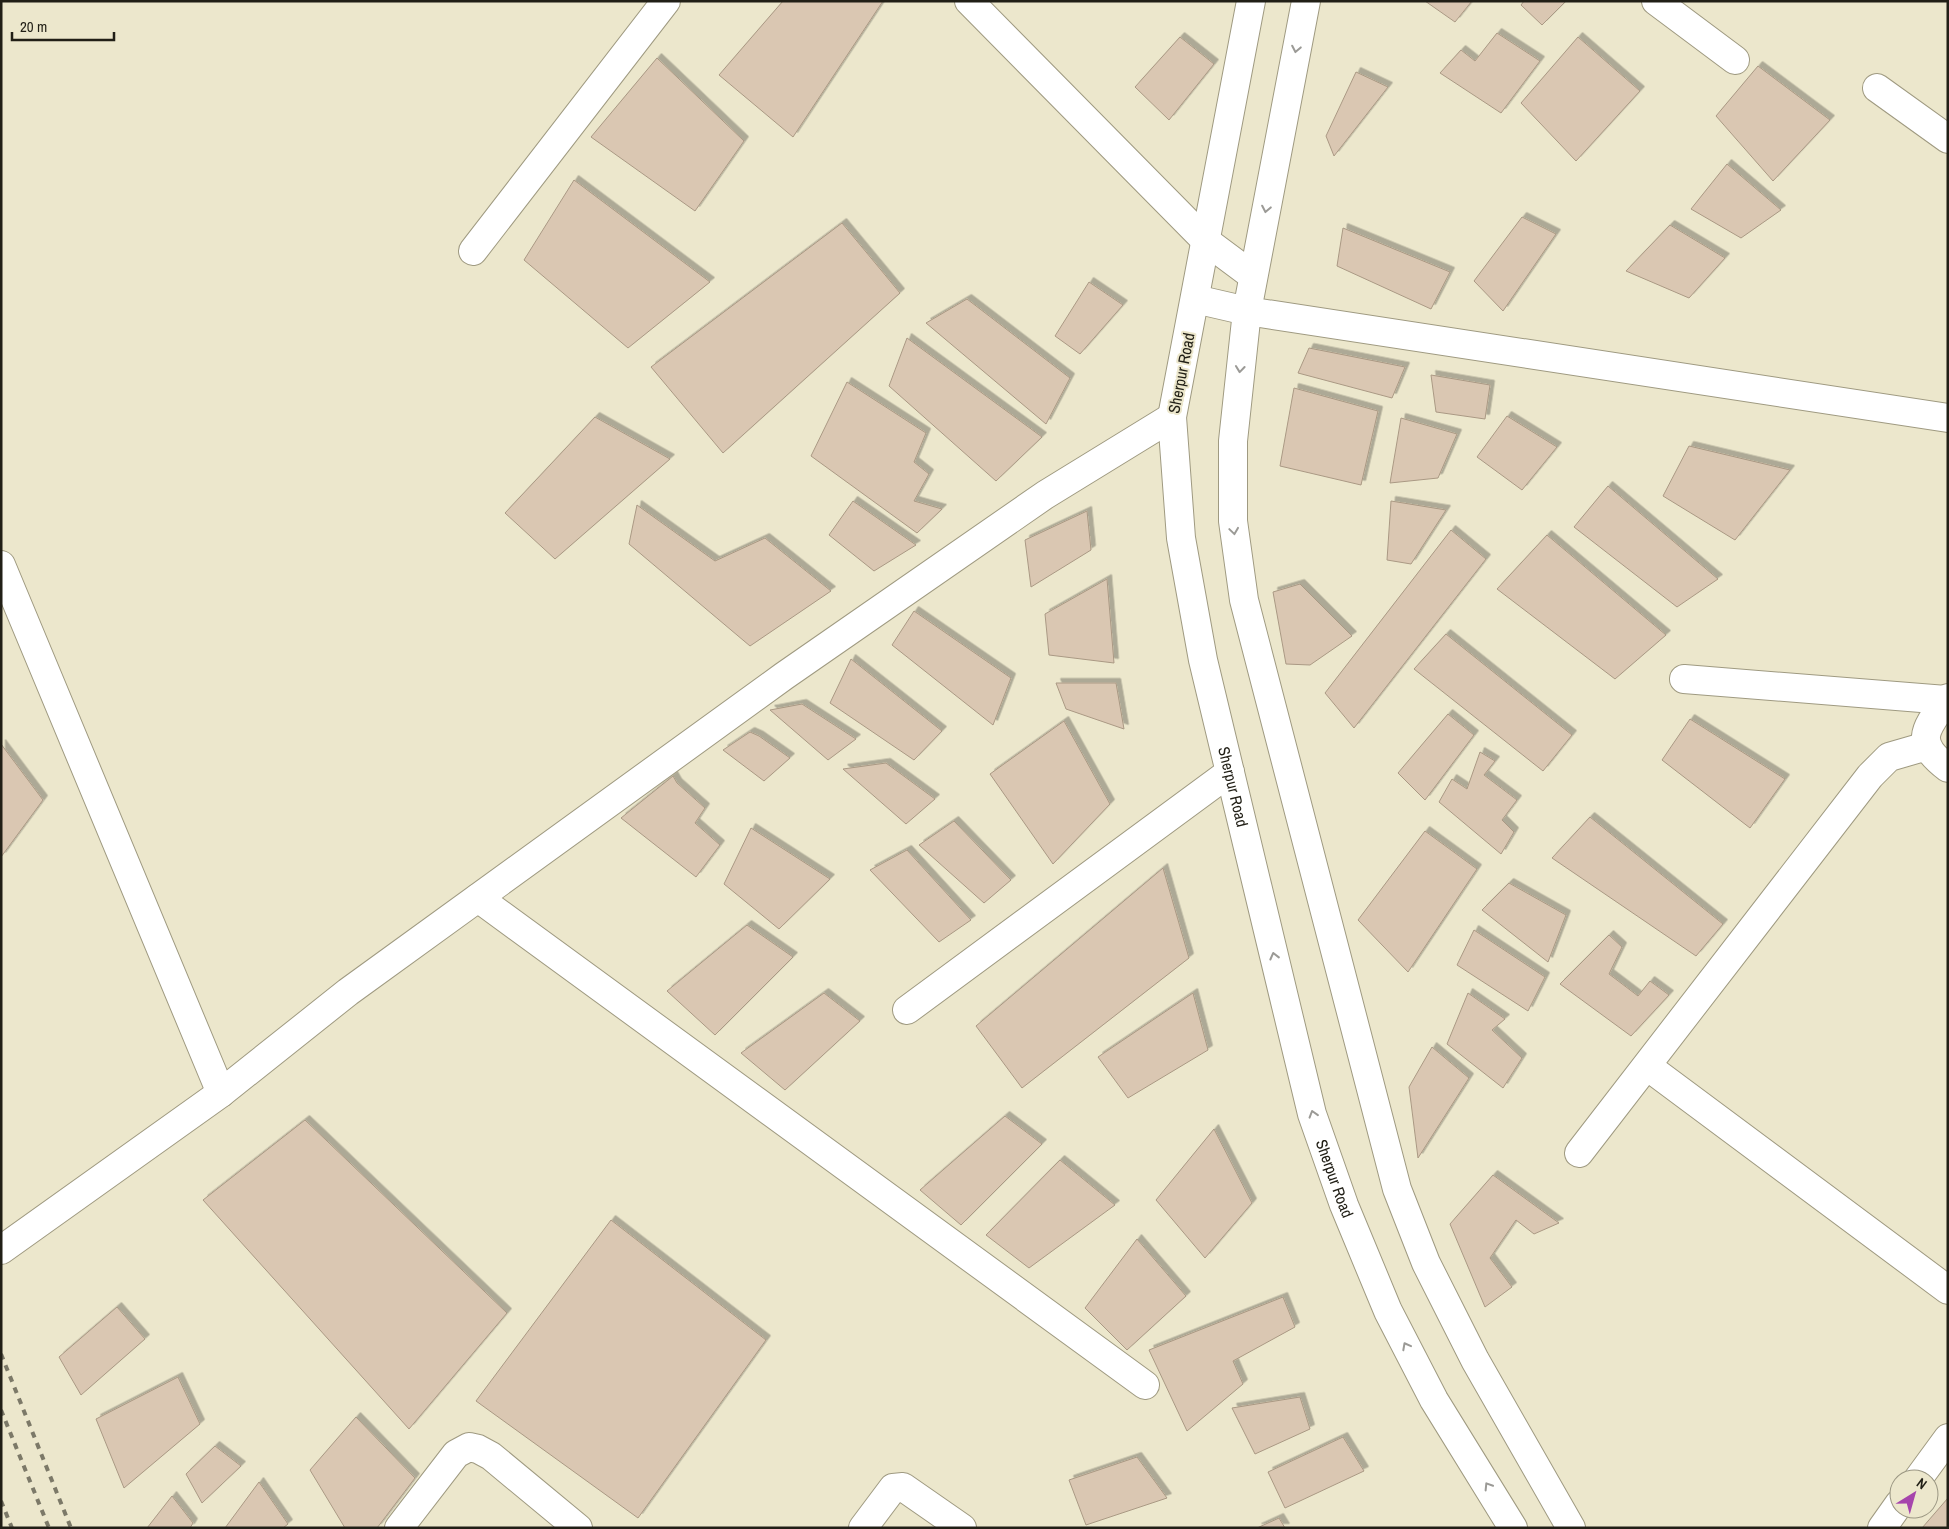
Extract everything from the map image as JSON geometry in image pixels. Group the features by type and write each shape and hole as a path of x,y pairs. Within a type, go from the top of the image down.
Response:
{"street":[{"path":"473,251 666,1"},
{"path":"969,1 1206,241 1253,276"},
{"name":"Sherpur Road","path":"1250,1 1172,417 1181,538 1203,660 1312,1114 1344,1205 1388,1310 1434,1400 1513,1528"},
{"path":"1306,1 1247,310 1233,441 1233,521 1244,600 1397,1189 1426,1263 1474,1360 1571,1528"},
{"path":"1656,1 1735,60"},
{"path":"1877,88 1948,138"},
{"path":"1195,298 1247,310 1948,418"},
{"path":"1,1250 221,1093 348,992 816,653 1045,495 1172,417"},
{"path":"1,565 221,1093"},
{"path":"1684,680 1947,699"},
{"path":"1947,699 1925,733 1926,746 1938,761 1948,768"},
{"path":"1580,1153 1870,776 1889,757 1926,746"},
{"path":"907,1010 1230,772"},
{"path":"478,898 1145,1385"},
{"path":"1647,1066 1948,1290"},
{"path":"1925,1469 1948,1438"},
{"path":"399,1528 456,1454 469,1447 478,1449 491,1456 578,1528"},
{"path":"863,1528 892,1488 903,1487 962,1528"}],"building":[{"path":"783,1 883,1 793,137 719,75"},
{"path":"1425,1 1472,1 1455,22"},
{"path":"1524,1 1566,1 1542,25 1521,5"},
{"path":"1497,33 1540,61 1501,113 1440,73 1461,50 1475,61"},
{"path":"1180,37 1214,64 1169,120 1135,87"},
{"path":"1578,37 1640,91 1576,161 1521,103"},
{"path":"657,58 744,141 695,211 591,137"},
{"path":"1758,66 1830,120 1773,181 1716,116"},
{"path":"1356,72 1388,87 1334,156 1326,136"},
{"path":"1727,164 1781,210 1741,238 1691,209"},
{"path":"574,180 710,282 628,348 524,260"},
{"path":"1522,217 1556,234 1503,311 1474,281"},
{"path":"842,223 900,293 723,453 651,367"},
{"path":"1670,225 1725,258 1689,298 1626,271"},
{"path":"1343,228 1450,272 1431,309 1337,266"},
{"path":"1089,282 1123,305 1080,354 1055,336"},
{"path":"967,299 1070,378 1046,424 926,323"},
{"path":"907,338 1042,437 996,481 889,386"},
{"path":"1309,348 1405,367 1392,398 1298,373"},
{"path":"1431,375 1490,385 1485,419 1436,412"},
{"path":"847,382 926,433 914,462 929,474 914,501 942,509 917,533 811,456"},
{"path":"1294,388 1378,411 1361,485 1280,466"},
{"path":"1507,416 1557,447 1522,490 1477,457"},
{"path":"595,417 670,459 555,559 505,513"},
{"path":"1401,418 1457,434 1438,478 1390,483"},
{"path":"1689,446 1790,470 1735,540 1663,496"},
{"path":"1608,486 1718,579 1677,607 1574,527"},
{"path":"853,501 916,545 874,571 829,535"},
{"path":"1391,501 1446,510 1411,564 1387,560"},
{"path":"637,505 715,561 765,538 831,591 750,646 629,544"},
{"path":"1087,511 1091,550 1031,587 1025,540"},
{"path":"1451,530 1486,559 1354,728 1325,693"},
{"path":"1547,535 1666,635 1615,679 1497,589"},
{"path":"1107,579 1114,663 1049,655 1045,614"},
{"path":"1300,584 1352,636 1310,665 1286,664 1273,592"},
{"path":"914,611 1011,678 993,725 892,645"},
{"path":"1446,634 1572,735 1543,771 1414,669"},
{"path":"851,659 942,731 914,760 830,703"},
{"path":"1056,683 1116,683 1124,729 1066,709"},
{"path":"802,704 856,739 828,760 770,710"},
{"path":"1448,714 1474,735 1425,800 1398,773"},
{"path":"1690,719 1785,779 1750,828 1662,760"},
{"path":"1064,721 1110,804 1053,864 990,774"},
{"path":"750,732 759,736 790,758 764,781 723,750"},
{"path":"1,744 43,800 1,857"},
{"path":"1480,752 1495,761 1484,775 1517,800 1502,820 1514,832 1501,854 1439,802 1452,779 1467,789"},
{"path":"886,763 935,799 906,824 843,769"},
{"path":"673,776 677,783 705,808 695,823 720,845 696,877 621,818"},
{"path":"1590,817 1723,924 1696,956 1552,858"},
{"path":"954,821 1011,880 984,903 919,845"},
{"path":"751,828 830,879 779,929 724,884"},
{"path":"1425,831 1477,869 1408,972 1358,920"},
{"path":"907,850 971,920 939,942 870,870"},
{"path":"1163,868 1189,958 1022,1088 976,1026"},
{"path":"1509,883 1566,915 1548,962 1482,910"},
{"path":"747,925 793,957 715,1035 667,991"},
{"path":"1474,930 1545,977 1528,1011 1457,965"},
{"path":"1609,935 1622,947 1609,974 1638,996 1650,981 1669,995 1631,1036 1560,984"},
{"path":"824,993 860,1021 785,1090 741,1053"},
{"path":"1193,993 1208,1050 1128,1098 1098,1057"},
{"path":"1468,993 1505,1019 1492,1030 1522,1058 1503,1088 1447,1044"},
{"path":"1432,1047 1469,1078 1418,1158 1409,1087"},
{"path":"1005,1116 1042,1144 961,1225 920,1190"},
{"path":"305,1120 507,1313 409,1429 203,1200"},
{"path":"1214,1129 1252,1203 1205,1258 1156,1200"},
{"path":"1060,1160 1115,1205 1029,1268 986,1235"},
{"path":"1493,1175 1559,1223 1534,1234 1516,1220 1490,1258 1512,1287 1485,1307 1450,1224"},
{"path":"611,1220 766,1340 638,1518 476,1401"},
{"path":"1137,1239 1186,1296 1127,1350 1085,1308"},
{"path":"1283,1297 1295,1327 1233,1361 1243,1384 1187,1431 1149,1350"},
{"path":"117,1307 145,1339 81,1395 59,1357"},
{"path":"178,1377 200,1424 124,1488 96,1419"},
{"path":"1300,1397 1310,1429 1255,1454 1232,1408"},
{"path":"356,1417 415,1478 377,1528 345,1528 310,1470"},
{"path":"1343,1437 1364,1471 1285,1508 1268,1472"},
{"path":"215,1446 241,1466 202,1503 186,1474"},
{"path":"1137,1457 1167,1498 1086,1525 1069,1480"},
{"path":"259,1482 288,1524 283,1528 225,1528"},
{"path":"172,1496 193,1523 190,1528 147,1528"},
{"path":"1948,1498 1948,1528 1922,1528 1930,1519 1939,1519 1939,1508"},
{"path":"1279,1518 1285,1528 1257,1528"}],"railway":[{"path":"1,1354 71,1528"},
{"path":"1,1410 49,1528"},
{"path":"1,1501 12,1528"}]}
